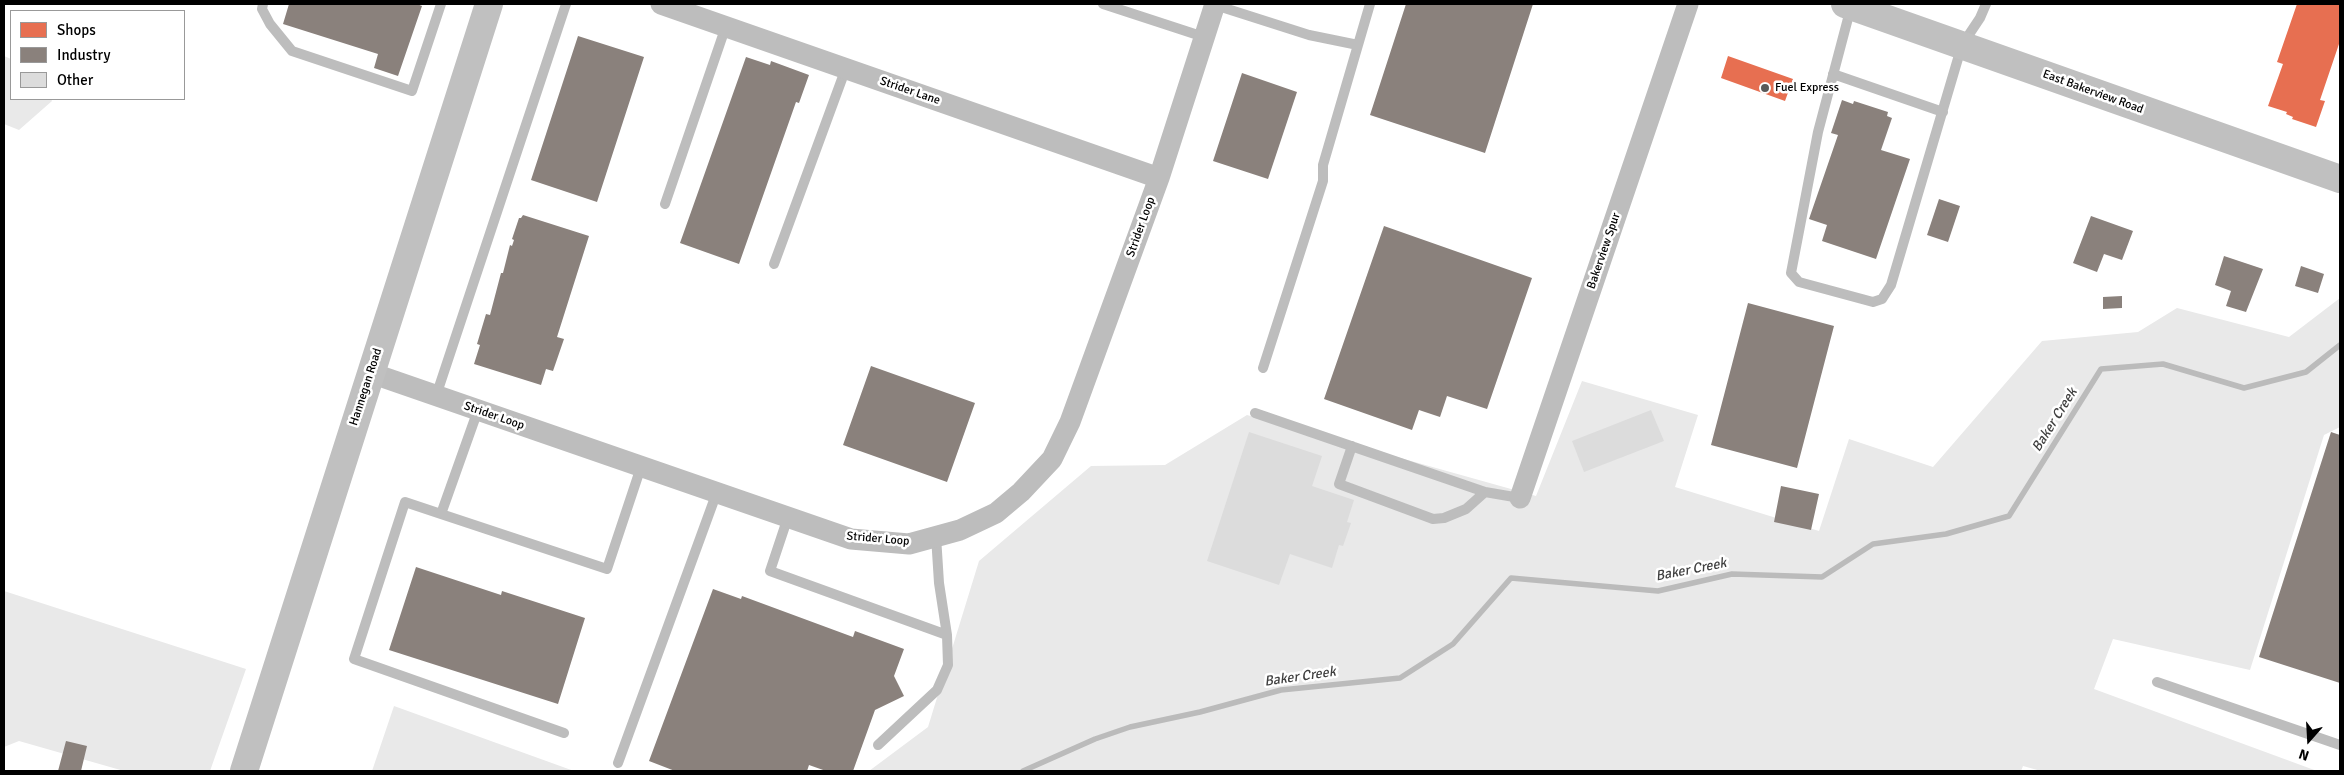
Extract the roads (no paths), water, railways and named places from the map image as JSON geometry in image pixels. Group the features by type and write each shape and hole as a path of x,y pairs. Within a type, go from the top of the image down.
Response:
{"main road":[{"name":"Hannegan Road","path":"244,771 489,4"},
{"name":"East Bakerview Road","path":"1848,5 2340,179"}],"street":[{"name":"Strider Lane","path":"661,4 1159,178"},
{"name":"Strider Loop","path":"371,373 851,539 909,544 960,530 996,513 1021,492 1052,459 1070,422 1159,178 1215,4"},
{"name":"Bakerview Spur","path":"1520,498 1688,4"}],"lane":[{"path":"263,4 262,10 270,24 292,51 412,91 441,4"},
{"path":"436,396 566,4"},
{"path":"1103,4 1204,37"},
{"path":"1215,4 1309,35 1358,45"},
{"path":"1263,368 1323,181 1323,166 1370,4"},
{"path":"1848,5 1818,132 1791,273 1799,282 1873,302 1882,299 1887,293 1962,46 1980,18 1986,4"},
{"path":"665,204 726,26"},
{"path":"774,264 846,68"},
{"path":"1833,74 1943,112"},
{"path":"441,514 478,410"},
{"path":"1255,412 1485,492 1520,498"},
{"path":"1352,446 1339,484 1433,519 1444,518 1466,509 1485,492"},
{"path":"564,733 354,659 405,502 607,569 642,466"},
{"path":"618,763 717,492"},
{"path":"788,517 770,571 947,636"},
{"path":"878,745 937,690 948,665 947,636 939,583 936,536"},
{"path":"2157,682 2340,745"}],"waterway":[{"name":"Baker Creek","path":"1023,771 1095,739 1130,727 1200,712 1281,690 1400,678 1453,644 1511,578 1658,591 1732,574 1822,577 1873,544 1946,534 2009,516 2101,369 2163,364 2244,388 2306,372 2340,345"}],"place":[{"name":"Fuel Express","path":"1765,88"}]}
